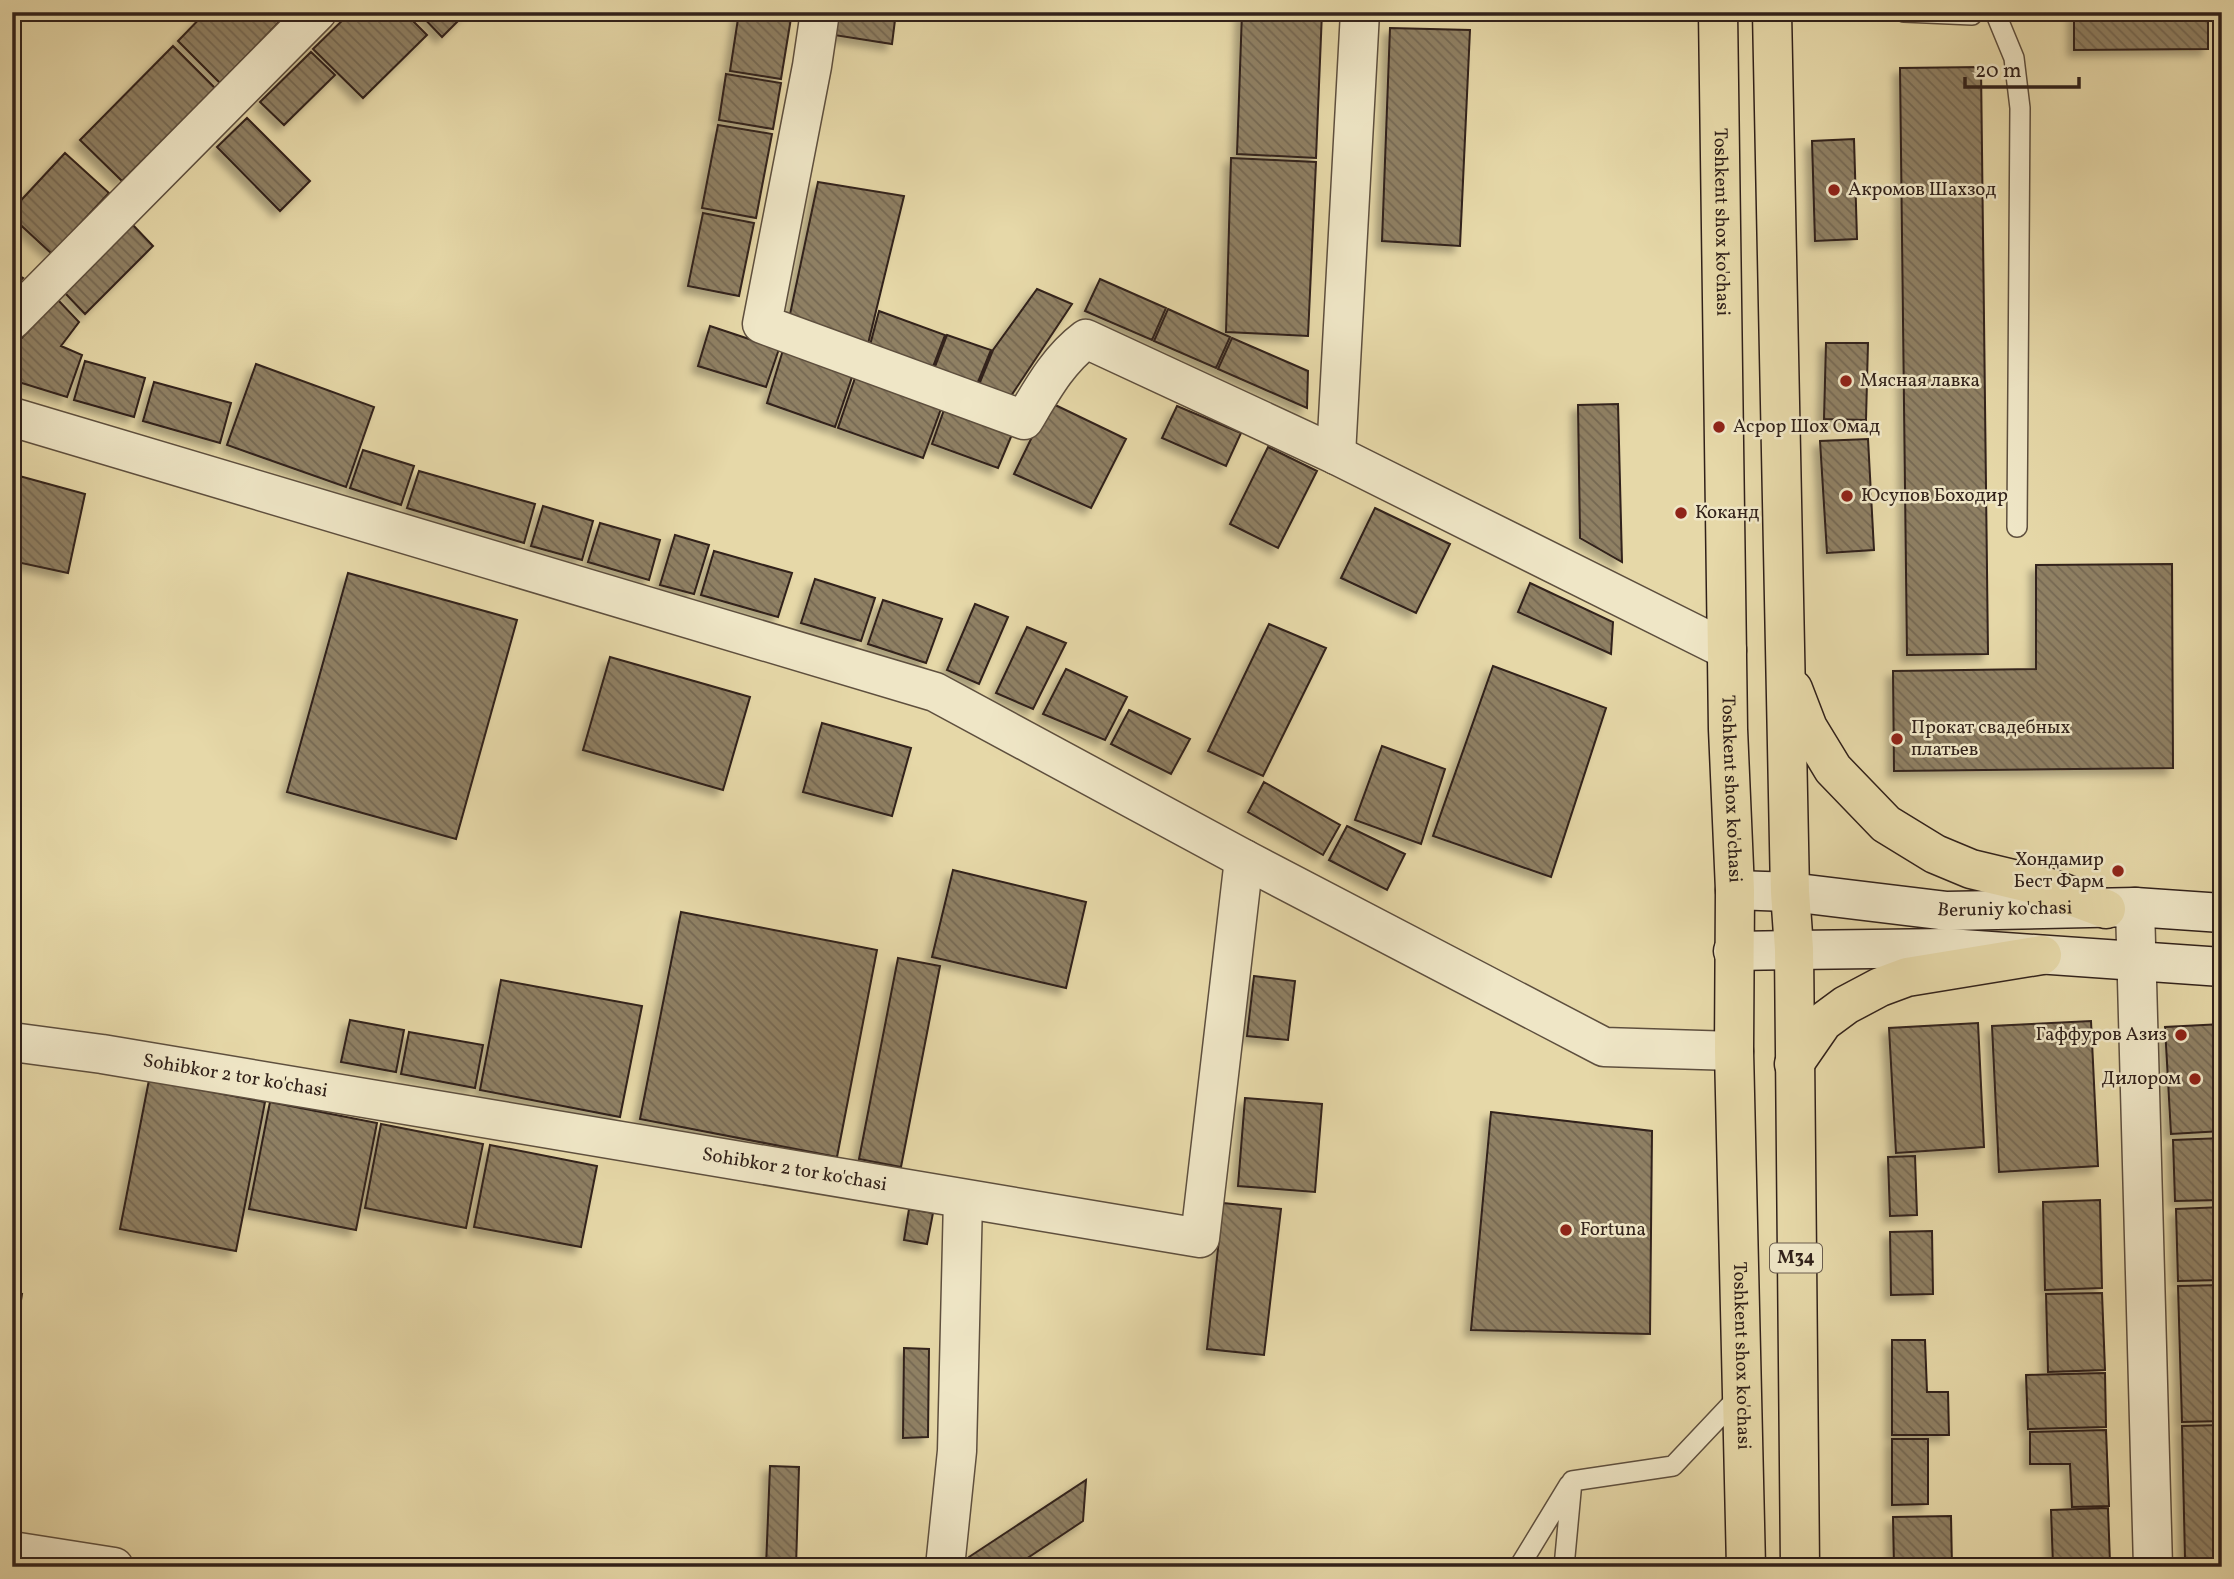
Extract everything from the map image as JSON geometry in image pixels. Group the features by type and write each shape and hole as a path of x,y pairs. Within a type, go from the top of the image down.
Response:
{"main road":[{"name":"Toshkent shox ko'chasi","path":"1718,12 1727,650 1735,890 1734,1052 1746,1567"},
{"name":"M34","path":"1772,12 1790,892 1794,949 1800,1567"},
{"path":"1786,671 1808,728 1833,769 1886,824 1935,854 1972,869 2120,908"},
{"path":"1794,1064 1823,1022 1846,1004 1880,987 1907,977 2042,955"}],"street":[{"path":"12,320 317,12"},
{"path":"820,12 762,324 1024,420 1068,352 1086,339 1336,455 1727,650"},
{"path":"1336,455 1360,12"},
{"path":"12,418 935,692 1244,859 1604,1047 1734,1052"},
{"name":"Sohibkor 2 tor ko'chasi","path":"12,1042 116,1057 1200,1238 1244,859"},
{"name":"Beruniy ko'chasi","path":"1735,890 1790,892 1947,911 2120,908 2222,913"},
{"path":"2120,908 2135,963 2153,1567"},
{"name":"Beruniy ko'chasi","path":"1733,951 1948,948 2222,967"},
{"path":"945,1567 957,1451 963,1199"},
{"path":"12,1551 114,1567"}],"lane":[{"path":"1904,12 1972,15 1975,12"},
{"path":"1995,12 2014,58 2020,108 2017,527"},
{"path":"1519,1567 1572,1482 1674,1466 1742,1394"},
{"path":"1564,1567 1572,1482"}],"building":[{"path":"206,12 287,14 220,83 178,41"},
{"path":"351,12 404,12 427,35 363,98 313,49"},
{"path":"418,12 467,12 442,37"},
{"path":"739,12 791,18 781,79 730,71"},
{"path":"837,12 896,12 892,44 834,35"},
{"path":"1242,12 1322,12 1316,158 1237,154"},
{"path":"2074,12 2208,12 2208,49 2074,50"},
{"path":"1390,28 1470,30 1460,246 1382,241"},
{"path":"173,46 215,88 122,181 80,140"},
{"path":"311,52 335,75 284,125 260,102"},
{"path":"1981,67 1988,654 1907,655 1900,68"},
{"path":"726,74 781,83 773,129 719,120"},
{"path":"247,118 310,181 280,211 217,147"},
{"path":"718,125 772,134 756,218 702,208"},
{"name":"Акромов Шахзод","path":"1854,139 1857,239 1815,241 1812,141"},
{"path":"65,153 109,193 52,254 12,217 12,210"},
{"path":"1231,158 1316,162 1308,336 1226,332"},
{"path":"818,182 904,196 867,348 789,319"},
{"path":"703,213 754,223 739,296 688,286"},
{"path":"132,224 153,246 85,314 64,292"},
{"path":"12,272 23,278 12,289"},
{"path":"1100,279 1166,308 1152,340 1085,311"},
{"path":"1037,289 1072,304 1009,399 978,387 993,350"},
{"path":"58,300 79,322 61,346 82,355 67,397 12,380 12,348"},
{"path":"1168,309 1230,337 1216,368 1154,341"},
{"path":"879,311 945,335 931,372 869,349"},
{"path":"710,326 779,349 766,387 698,366"},
{"path":"947,335 991,350 976,387 933,372"},
{"path":"1232,338 1308,371 1307,408 1218,369"},
{"name":"Мясная лавка","path":"1826,343 1868,343 1866,420 1824,419"},
{"path":"783,350 853,374 835,427 767,403"},
{"path":"85,361 145,378 134,417 74,400"},
{"path":"256,364 374,407 346,487 227,445"},
{"path":"856,375 942,406 923,458 838,428"},
{"path":"154,382 231,403 220,443 143,421"},
{"path":"1049,402 1126,439 1091,508 1014,474"},
{"path":"1618,404 1622,562 1580,538 1578,405"},
{"path":"1177,406 1241,433 1226,466 1162,438"},
{"path":"945,407 1013,432 998,468 932,444"},
{"name":"Юсупов Боходир","path":"1868,439 1874,550 1827,553 1820,441"},
{"path":"1268,447 1317,471 1278,548 1230,524"},
{"path":"363,450 414,466 401,505 350,488"},
{"path":"419,471 535,504 524,543 407,508"},
{"path":"12,474 85,494 68,573 12,561"},
{"path":"543,506 593,521 582,560 531,546"},
{"path":"1375,508 1450,544 1416,613 1341,578"},
{"path":"600,523 660,540 649,580 588,562"},
{"path":"675,535 709,545 694,594 660,585"},
{"path":"714,551 792,573 778,617 701,595"},
{"path":"2172,564 2173,768 1894,771 1893,671 2036,669 2036,565"},
{"path":"348,573 517,620 456,839 287,792"},
{"path":"815,579 875,598 861,641 801,623"},
{"path":"1530,583 1613,622 1611,654 1518,612"},
{"path":"883,600 942,619 926,663 868,644"},
{"path":"975,604 1008,617 979,684 947,670"},
{"path":"1269,624 1326,648 1263,776 1208,751"},
{"path":"1027,627 1066,643 1033,709 996,693"},
{"path":"610,657 750,697 723,790 583,750"},
{"path":"1493,666 1606,708 1551,877 1433,836"},
{"path":"1066,669 1127,697 1105,740 1043,714"},
{"path":"1129,710 1190,739 1171,774 1111,744"},
{"path":"822,723 911,748 892,816 803,792"},
{"path":"1382,746 1445,769 1421,844 1355,820"},
{"path":"1264,782 1340,825 1323,855 1248,812"},
{"path":"1347,826 1405,854 1387,890 1329,860"},
{"path":"953,870 1086,902 1066,988 932,957"},
{"path":"681,912 877,950 837,1157 640,1119"},
{"path":"898,958 940,966 901,1167 859,1159"},
{"path":"1254,976 1295,981 1288,1040 1247,1036"},
{"path":"501,980 642,1006 620,1117 480,1090"},
{"path":"350,1020 404,1030 396,1072 341,1062"},
{"path":"2091,1021 2098,1166 1999,1172 1992,1026"},
{"path":"1978,1023 1984,1147 1896,1153 1889,1028"},
{"name":"Дилором","path":"2222,1024 2222,1131 2171,1134 2165,1027"},
{"path":"409,1032 483,1045 475,1088 401,1074"},
{"path":"149,1080 265,1102 236,1251 120,1229"},
{"path":"1245,1098 1322,1104 1315,1192 1238,1186"},
{"path":"270,1102 377,1123 356,1230 249,1209"},
{"name":"Fortuna","path":"1491,1112 1652,1131 1650,1334 1471,1330"},
{"path":"381,1124 483,1144 466,1228 365,1208"},
{"path":"2222,1138 2222,1200 2175,1201 2173,1140"},
{"path":"490,1145 597,1166 581,1247 474,1227"},
{"path":"1915,1156 1917,1215 1890,1216 1888,1157"},
{"path":"2100,1200 2102,1288 2045,1290 2043,1202"},
{"path":"1223,1203 1281,1209 1264,1355 1207,1349"},
{"path":"2222,1207 2222,1280 2178,1281 2176,1209"},
{"path":"909,1209 933,1213 927,1244 904,1240"},
{"path":"1932,1231 1933,1294 1891,1295 1890,1232"},
{"path":"2222,1285 2222,1421 2182,1422 2178,1286"},
{"path":"12,1293 22,1294 12,1359"},
{"path":"2102,1293 2105,1370 2048,1372 2046,1294"},
{"path":"1892,1340 1925,1340 1927,1392 1948,1392 1949,1435 1892,1435"},
{"path":"904,1348 929,1349 928,1437 903,1438"},
{"path":"2105,1373 2106,1427 2028,1429 2026,1375"},
{"path":"2222,1425 2222,1558 2185,1559 2182,1426"},
{"path":"2106,1430 2109,1506 2072,1507 2070,1464 2030,1464 2030,1432"},
{"path":"1892,1439 1928,1439 1928,1504 1892,1505"},
{"path":"770,1466 799,1467 796,1567 766,1567"},
{"path":"1086,1480 1083,1521 1014,1567 968,1567 969,1557"},
{"path":"2108,1508 2110,1563 2053,1565 2051,1510"},
{"path":"1951,1516 1952,1567 1894,1567 1893,1517"},
{"path":"2222,1563 2222,1567 2186,1567 2186,1564"}],"place":[{"name":"Акромов Шахзод","path":"1834,190"},
{"name":"Мясная лавка","path":"1846,381"},
{"name":"Асрор Шох Омад","path":"1719,427"},
{"name":"Юсупов Боходир","path":"1847,496"},
{"name":"Коканд","path":"1681,513"},
{"name":"Прокат свадебных платьев","path":"1897,739"},
{"name":"Хондамир Бест Фарм","path":"2118,871"},
{"name":"Гаффуров Азиз","path":"2181,1035"},
{"name":"Дилором","path":"2195,1079"},
{"name":"Fortuna","path":"1566,1230"}]}
